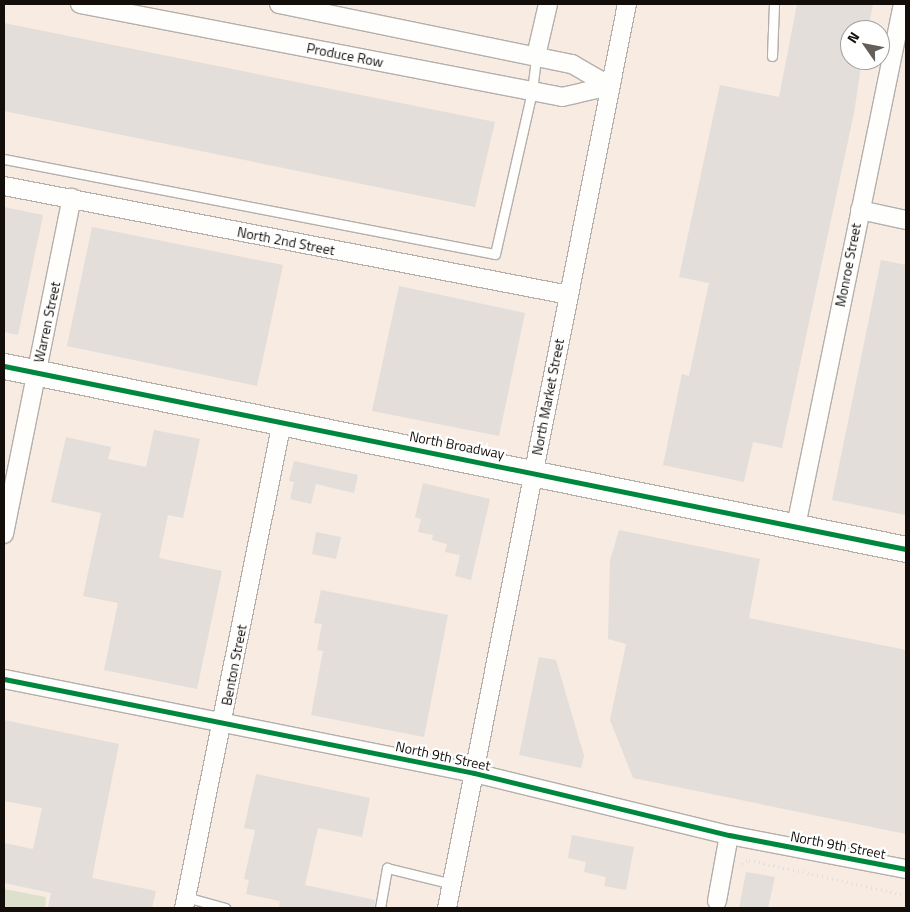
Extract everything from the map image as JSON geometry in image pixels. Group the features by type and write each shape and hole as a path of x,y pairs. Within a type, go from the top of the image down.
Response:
{"main road":[{"name":"North Broadway","path":"4,366 906,549"}],"street":[{"name":"Produce Row","path":"80,4 562,97 610,86"},
{"path":"279,4 572,64 610,86"},
{"path":"536,56 548,4"},
{"name":"North Market Street","path":"447,908 627,4"},
{"name":"Monroe Street","path":"796,526 903,4"},
{"name":"North 2nd Street","path":"4,186 569,295"},
{"name":"Warren Street","path":"4,534 72,198"},
{"path":"860,210 906,220"},
{"name":"Benton Street","path":"185,903 223,723 282,422"},
{"name":"North 9th Street","path":"4,679 474,774 729,835 906,869"},
{"path":"716,905 729,835"}],"lane":[{"path":"772,56 774,4"},
{"path":"4,159 495,254 532,91 536,56"},
{"path":"380,908 387,868 452,884"},
{"path":"185,903 225,908"}],"path":[{"path":"739,874 740,865 749,860 906,895"}],"shaded area":[{"path":"4,4 906,4 906,908 4,908"}],"green space":[{"path":"4,889 46,897 45,908 4,908"}],"building":[{"path":"797,4 873,4 870,20 840,20 840,70 860,70 854,113 782,448 753,442 744,482 663,465 682,374 689,376 709,283 679,277 720,85 779,97"},
{"path":"4,23 495,122 475,207 4,111"},
{"path":"4,207 43,215 18,335 4,332"},
{"path":"92,227 283,265 257,386 67,346"},
{"path":"881,260 906,265 906,515 832,500"},
{"path":"399,286 525,313 499,436 372,411"},
{"path":"154,430 200,439 183,518 168,515 159,558 222,571 197,689 104,670 118,603 83,596 101,513 51,502 66,437 111,447 108,459 146,467"},
{"path":"294,461 358,475 354,493 316,484 311,504 290,499 294,482 289,481"},
{"path":"423,483 490,499 471,580 455,576 460,555 445,552 447,544 432,540 433,535 418,532 421,519 415,517"},
{"path":"619,530 760,559 749,618 906,650 906,834 633,778 610,720 626,644 608,639 610,560"},
{"path":"316,532 341,537 336,559 312,554"},
{"path":"321,590 448,615 424,737 311,715 323,651 317,650 322,624 314,623"},
{"path":"539,657 556,660 584,756 581,768 519,755"},
{"path":"4,720 119,744 92,878 156,891 152,908 48,908 51,893 4,883 4,843 33,849 42,808 4,801"},
{"path":"256,774 370,798 362,837 318,828 305,885 375,900 374,908 279,908 280,901 246,894 249,880 244,879 255,830 244,828"},
{"path":"572,835 634,847 626,890 604,886 606,877 584,872 586,862 568,858"},
{"path":"746,872 775,877 768,908 739,908"}],"cycle path":[{"path":"4,366 906,549"},
{"path":"4,679 474,773 729,835 906,869"}]}
